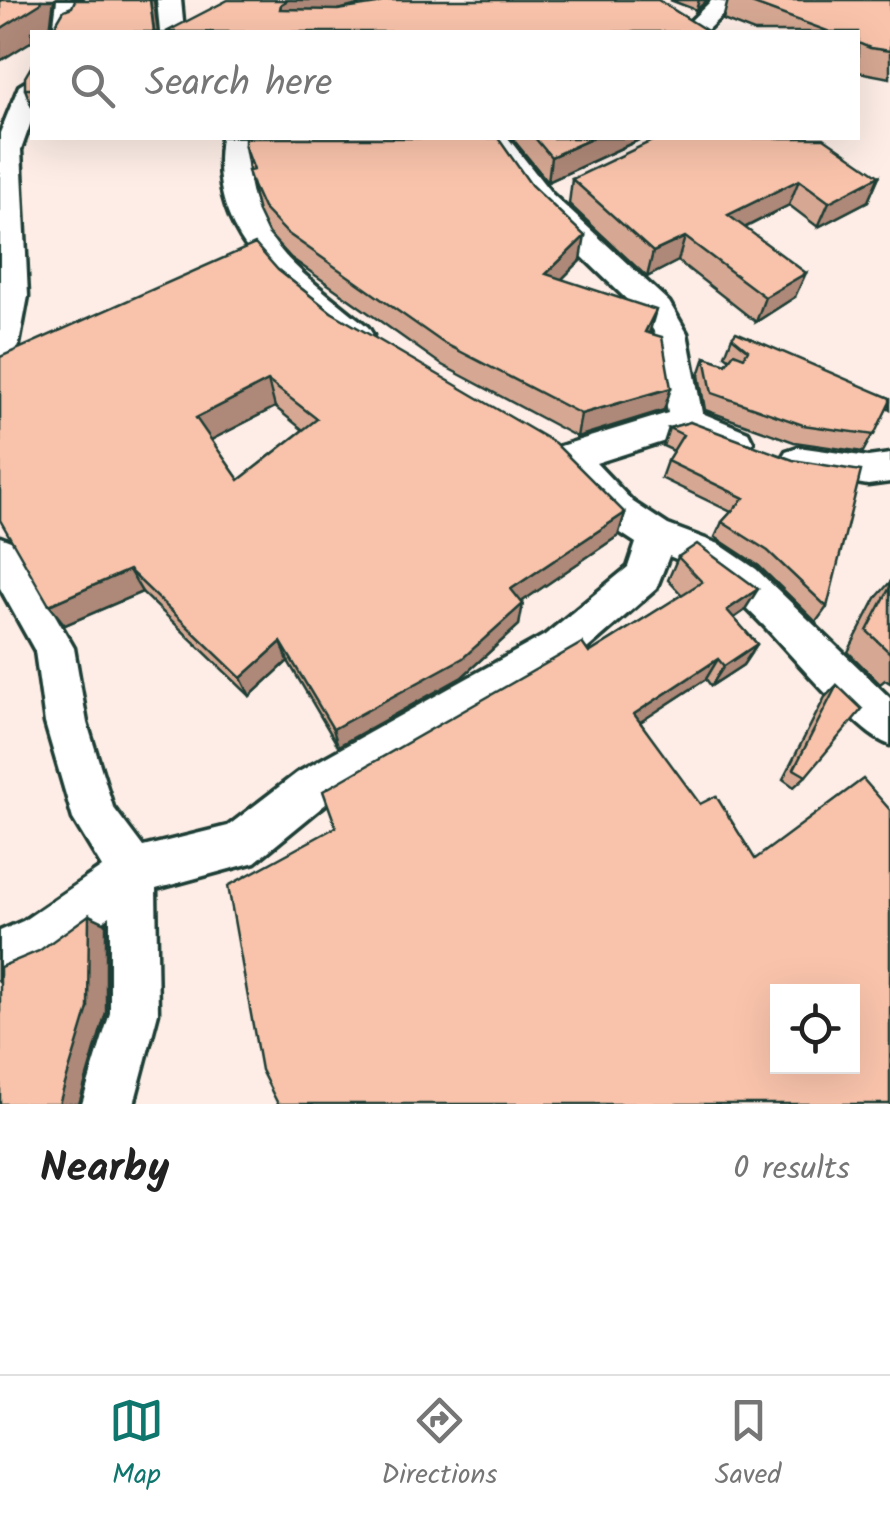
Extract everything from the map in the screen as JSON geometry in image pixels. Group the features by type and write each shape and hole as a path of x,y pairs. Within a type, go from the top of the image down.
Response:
{"street":[{"path":"65,30 69,0"},
{"path":"169,0 172,30"},
{"path":"693,30 719,1"},
{"path":"0,360 12,296 8,150 30,91"},
{"path":"234,140 235,188 249,234 270,260 378,350"},
{"path":"496,140 542,201 658,310 671,333 686,421"},
{"path":"542,201 576,184"},
{"path":"890,468 868,471 808,464 756,450 686,421 552,448 620,513 657,537 692,546 737,572 812,653 890,725"},
{"path":"0,955 40,938 134,872 238,846 312,788 559,648 643,577 657,537"},
{"path":"0,553 54,648 66,723 95,820 134,872 134,1013 108,1104"}],"building":[{"path":"0,0 41,0 0,29"},
{"path":"75,0 150,0 154,30 52,30 64,10 72,7"},
{"path":"228,0 288,0 280,9 338,10 386,0 658,0 706,30 170,30"},
{"path":"743,0 890,0 890,51 860,44 860,30 825,30"},
{"path":"30,68 30,89 25,89"},
{"path":"245,140 499,140 531,185 585,236 546,274 656,310 645,332 662,337 671,388 581,414 442,342 287,233 263,208 248,171 254,170"},
{"path":"537,140 589,140 551,157"},
{"path":"654,140 827,140 879,176 829,202 799,180 728,215 806,273 765,297 685,237 653,252 572,179"},
{"path":"255,244 278,270 331,312 555,443 625,513 511,589 523,604 463,658 333,729 281,642 241,678 129,570 49,605 0,520 0,357","holes":["268,381 317,419 239,480 196,418"]},
{"path":"736,332 890,398 874,435 803,425 712,393 705,357 726,364 734,353 744,357 748,350 732,337"},
{"path":"690,422 793,460 861,471 827,607 768,551 722,522 744,498 667,461 683,435 669,428"},
{"path":"697,544 758,589 727,610 757,644 724,666 718,659 634,714 700,804 716,796 755,859 863,779 890,810 890,1104 278,1104 261,1070 228,886 336,827 323,791 582,643 589,653 702,582 678,557"},
{"path":"890,587 890,653 867,631"},
{"path":"837,685 862,709 806,776 794,769"},
{"path":"89,915 88,1008 59,1104 0,1104 0,967 39,951"}]}
